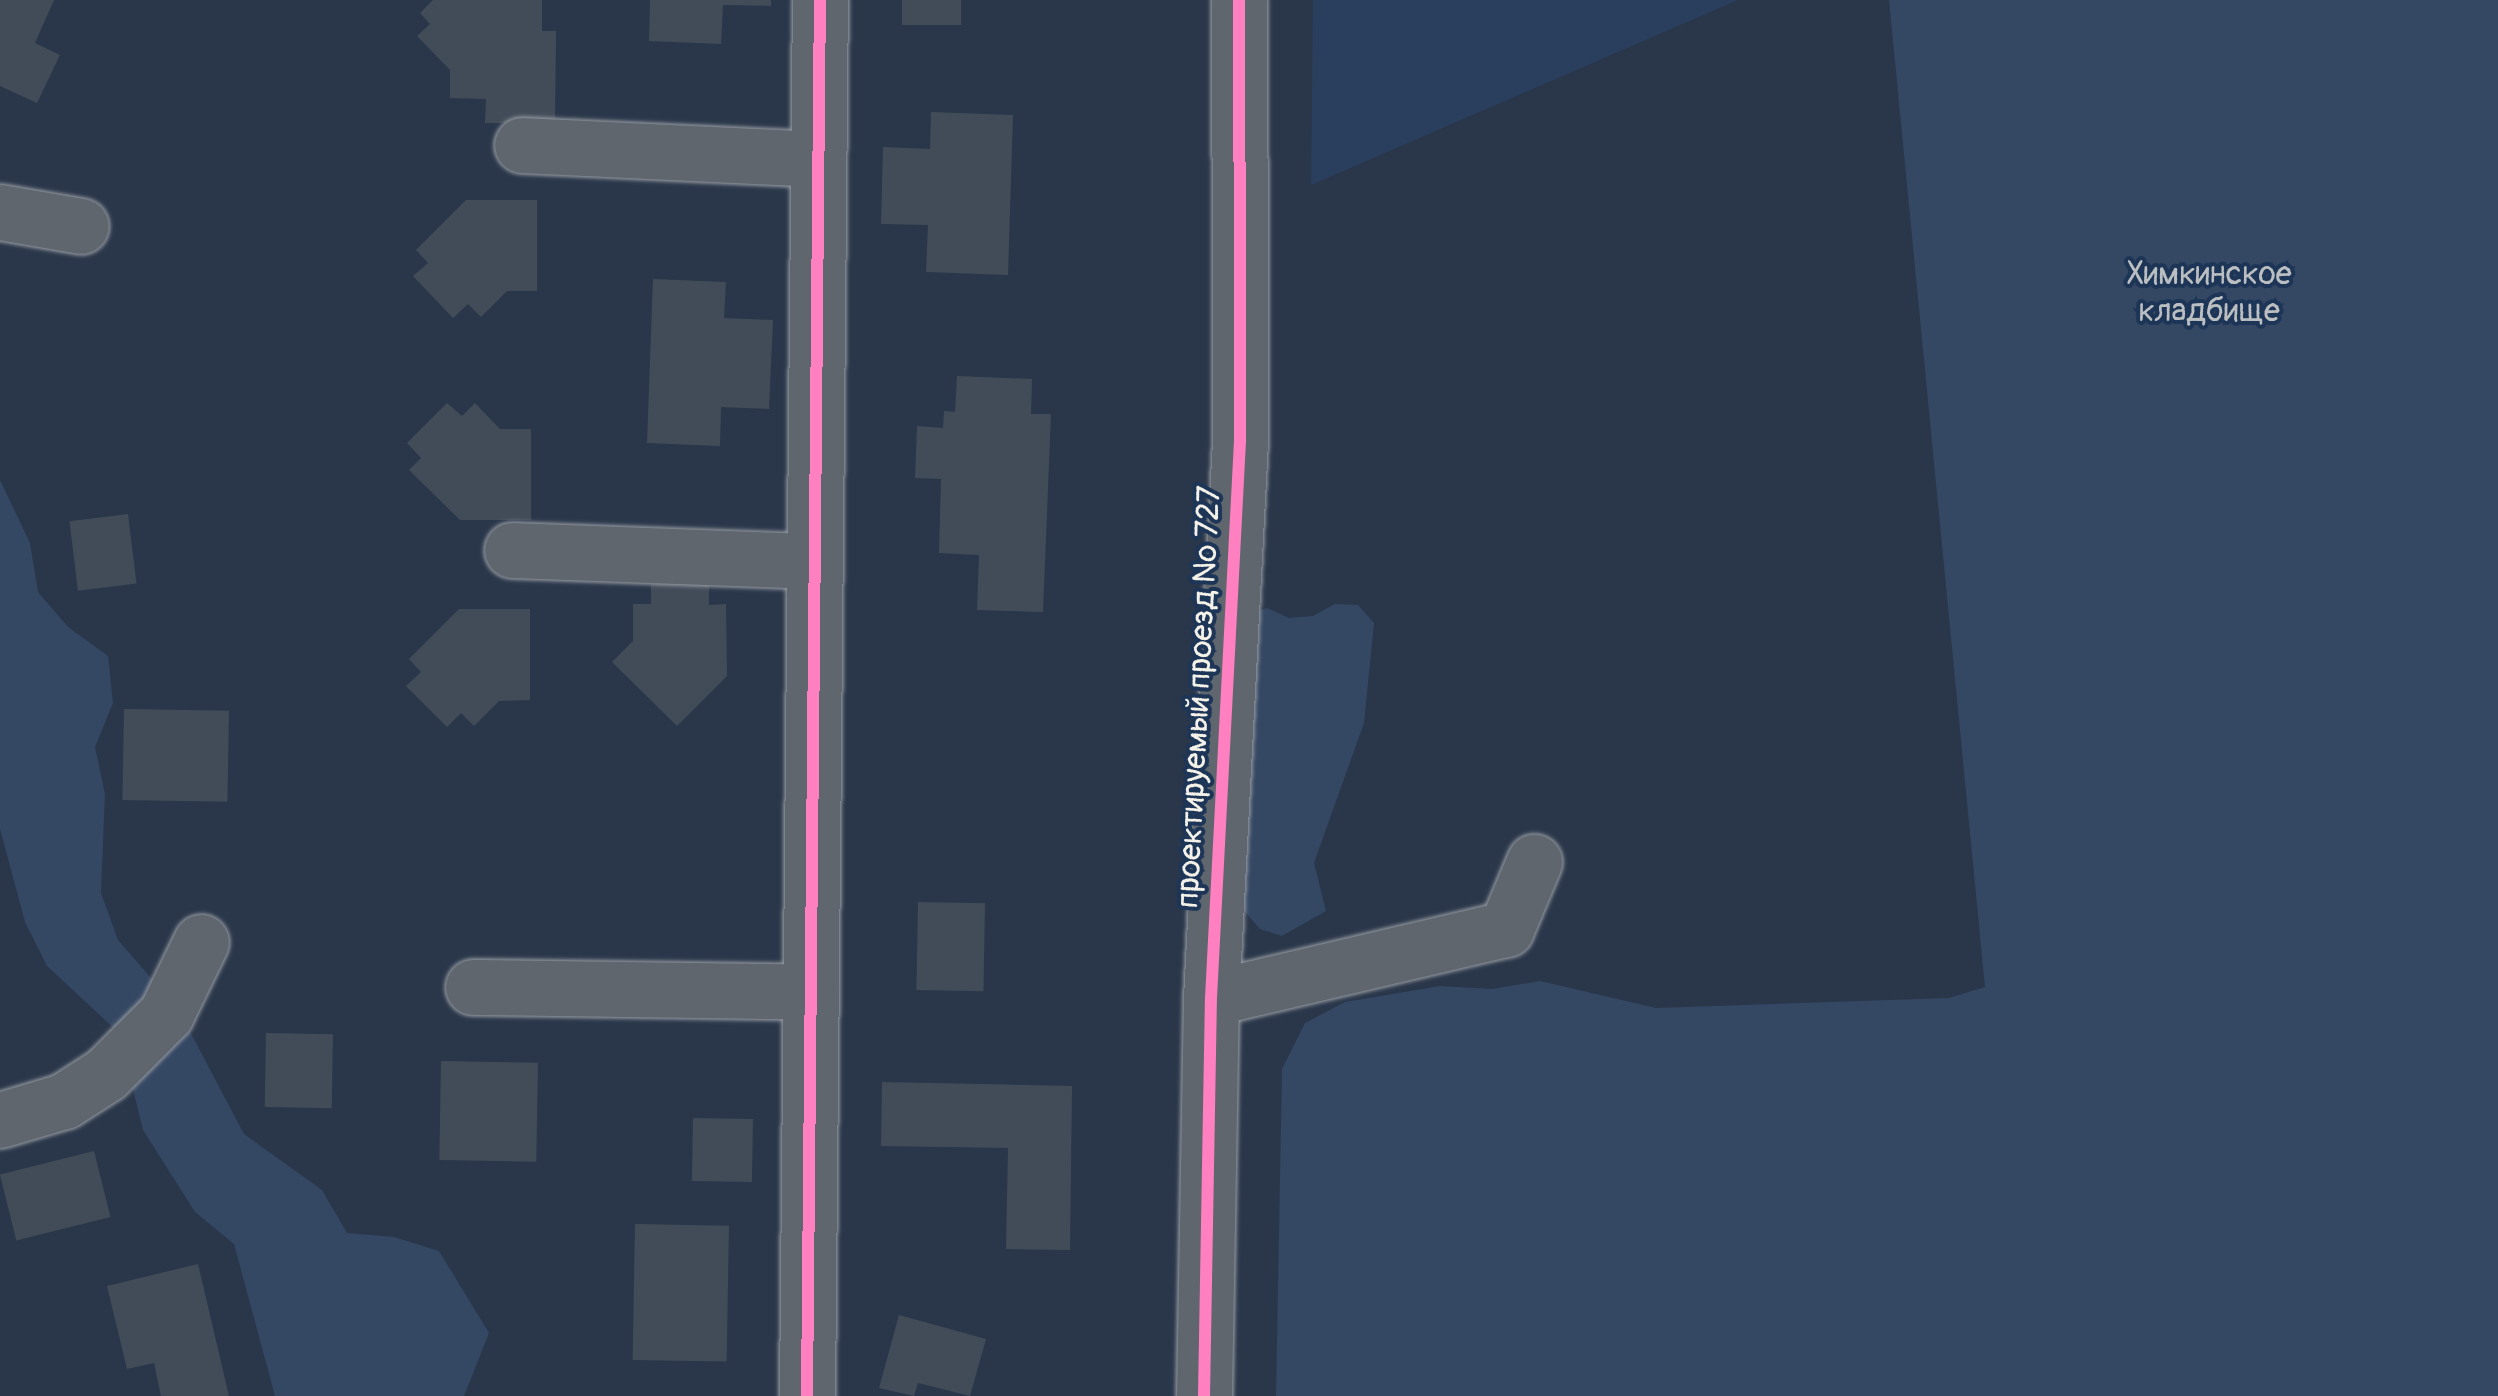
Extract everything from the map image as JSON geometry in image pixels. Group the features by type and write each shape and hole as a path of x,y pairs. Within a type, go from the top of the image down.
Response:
{"street":[{"path":"807,1396 820,0"},
{"name":"проектируемый проезд № 727","path":"1204,1396 1211,998 1240,440 1239,0"},
{"path":"522,146 818,158"},
{"path":"0,212 81,226"},
{"path":"512,550 815,560"},
{"path":"1211,998 1506,929 1534,862"},
{"path":"0,1120 64,1102 106,1074 166,1014 202,942"},
{"path":"474,988 811,992"}],"shaded area":[{"path":"1313,0 1738,0 1311,185"}],"green space":[{"name":"Химкинское кладбище","path":"1889,0 2498,0 2498,1396 1276,1396 1282,1069 1305,1023 1345,1002 1440,986 1492,989 1540,981 1656,1008 1949,998 1985,987"},
{"path":"0,480 30,543 38,592 68,627 108,656 113,703 95,747 105,794 101,893 118,940 178,1009 244,1134 322,1190 347,1233 394,1237 439,1251 489,1333 464,1396 275,1396 234,1244 195,1212 143,1130 119,1033 47,966 25,922 0,829"},
{"path":"1335,604 1358,605 1374,623 1364,723 1314,863 1326,911 1282,936 1260,929 1244,911 1245,616 1267,608 1289,618 1313,616"}],"building":[{"path":"0,0 54,0 35,43 60,55 37,103 0,86"},
{"path":"433,0 542,0 542,31 556,31 555,124 485,123 486,99 450,98 450,70 417,36 430,24 420,13"},
{"path":"650,0 771,0 771,6 723,5 721,44 649,41"},
{"path":"902,0 961,0 961,25 902,25"},
{"path":"931,112 1013,115 1008,275 926,272 928,225 881,224 883,147 930,149"},
{"path":"466,200 537,200 537,291 507,291 481,317 468,304 453,318 413,276 428,263 416,250"},
{"path":"653,279 726,282 724,318 773,320 769,409 721,407 720,446 647,443"},
{"path":"957,376 1032,379 1031,414 1051,414 1043,612 977,610 979,555 939,553 941,479 915,478 917,426 943,428 944,411 955,412"},
{"path":"447,403 462,416 475,403 500,429 531,429 531,520 460,520 409,470 421,458 407,443"},
{"path":"128,514 137,583 78,591 69,521"},
{"path":"651,584 709,584 709,605 726,604 727,676 677,726 612,662 633,641 633,604 651,604"},
{"path":"459,609 530,609 530,700 499,701 474,726 461,713 447,727 406,686 421,672 409,659"},
{"path":"124,709 229,711 227,802 122,800"},
{"path":"918,902 985,903 983,991 916,990"},
{"path":"266,1033 333,1034 332,1108 265,1107"},
{"path":"441,1061 538,1063 536,1162 439,1160"},
{"path":"882,1082 1072,1086 1070,1250 1006,1249 1008,1148 881,1146"},
{"path":"693,1118 753,1119 752,1182 692,1181"},
{"path":"94,1151 110,1217 16,1240 0,1174"},
{"path":"635,1224 729,1226 727,1362 633,1360"},
{"path":"198,1264 229,1396 161,1396 154,1363 127,1369 107,1286"},
{"path":"899,1315 986,1339 970,1396 918,1383 914,1396 879,1388"}],"cycle path":[{"path":"807,1396 820,0"},
{"path":"1204,1396 1211,998 1240,440 1239,0"}]}
